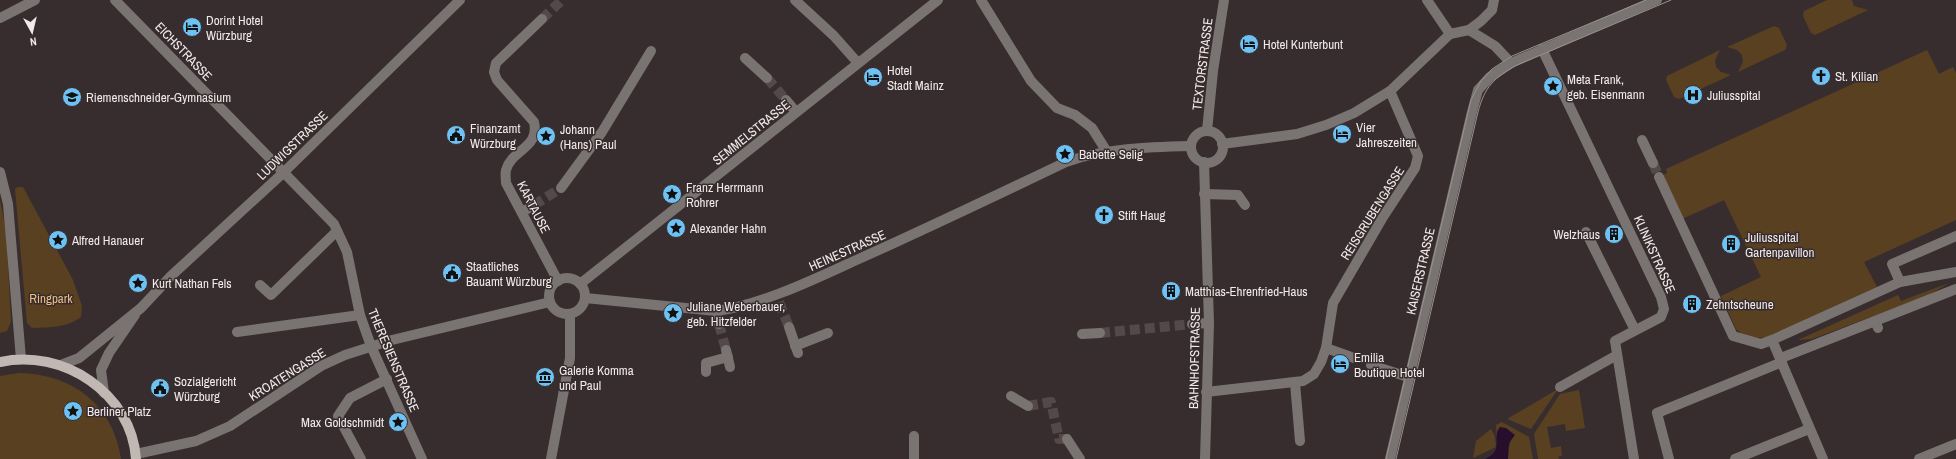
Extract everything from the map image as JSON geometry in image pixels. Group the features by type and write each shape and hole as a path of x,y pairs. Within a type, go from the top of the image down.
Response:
{"main road":[{"path":"0,362 21,359 48,361 61,365 88,379 104,393 127,424 136,457"}],"street":[{"path":"0,18 35,0"},
{"name":"EICHSTRASSE","path":"115,0 283,173"},
{"path":"795,0 834,36 858,63"},
{"name":"SEMMELSTRASSE","path":"580,284 938,0"},
{"path":"981,0 1031,81 1057,108 1075,115 1092,128 1106,152"},
{"name":"TEXTORSTRASSE","path":"1207,131 1213,71 1224,0"},
{"path":"1427,0 1450,34"},
{"path":"1222,144 1282,136 1312,130 1354,113 1390,91 1450,34 1470,30 1492,10 1494,0"},
{"path":"1470,30 1496,46 1511,63 1657,0"},
{"name":"LUDWIGSTRASSE","path":"104,393 101,370 109,353 141,308 171,276 283,173 453,2"},
{"name":"KARTAUSE","path":"542,19 496,63 495,67 497,80 534,122 536,130 534,138 510,162 506,171 506,182 561,280"},
{"name":"KLINIKSTRASSE","path":"1542,49 1645,260 1663,301 1664,309 1661,317 1615,341 1634,459"},
{"path":"561,188 602,132 651,51"},
{"path":"745,58 767,78"},
{"name":"KAISERSTRASSE","path":"1390,459 1408,378 1478,90 1490,77 1511,63"},
{"name":"REISGRUBENGASSE","path":"1206,392 1295,383 1303,381 1314,374 1321,362 1326,348 1333,303 1383,217 1415,168 1418,156 1390,91"},
{"path":"786,100 796,112"},
{"path":"1207,131 1217,135 1222,144 1221,154 1218,158 1209,162 1204,162 1193,155 1190,146 1194,137 1207,131"},
{"path":"1642,140 1653,163"},
{"name":"HEINESTRASSE","path":"585,298 716,311 735,309 778,298 816,278 925,230 1066,162 1085,155 1190,146"},
{"name":"BAHNHOFSTRASSE","path":"1204,162 1209,323 1205,459"},
{"path":"0,172 5,188 9,211 21,359"},
{"name":"THERESIENSTRASSE","path":"283,173 334,224 347,252 360,315 372,346 422,459"},
{"path":"1659,177 1733,336 1761,344 1900,282 1953,273"},
{"path":"1204,194 1238,195 1245,205"},
{"path":"522,212 534,205"},
{"path":"260,285 271,295 301,262 337,231"},
{"path":"1586,232 1635,330"},
{"path":"1900,282 1892,264 1956,236"},
{"path":"570,278 580,284 584,291 585,298 582,307 570,314 558,312 550,302 549,291 561,280 570,278"},
{"path":"1670,459 1656,413 1781,360 1876,324 1955,289"},
{"name":"KROATENGASSE","path":"136,457 196,441 230,426 321,366 372,346 550,302"},
{"name":"LUDWIGSTRASSE","path":"61,365 79,358 141,308"},
{"path":"716,311 720,324"},
{"path":"551,459 570,358 570,314"},
{"path":"237,332 360,315"},
{"path":"1192,324 1209,323"},
{"path":"790,327 797,350 828,333"},
{"path":"1082,334 1100,333"},
{"path":"1772,340 1823,459"},
{"path":"1326,348 1354,358"},
{"path":"1560,387 1617,355"},
{"path":"706,372 706,363 728,358"},
{"path":"1371,365 1408,378"},
{"path":"361,459 338,416 350,398 387,379"},
{"path":"1295,383 1300,441"},
{"path":"1011,396 1028,406"},
{"path":"1735,459 1809,429"},
{"path":"914,436 914,459"},
{"path":"1067,439 1080,459"},
{"path":"1919,459 1956,444"}],"green space":[{"path":"1827,0 1852,0 1854,6 1868,10 1815,35 1811,33 1803,16 1804,11"},
{"path":"1774,26 1779,28 1787,45 1785,50 1738,72 1743,62 1742,55 1737,50 1727,47"},
{"path":"1720,50 1715,60 1716,67 1721,72 1731,75 1679,99 1674,97 1666,80 1667,76"},
{"path":"1927,50 1939,74 1953,67 1956,73 1956,220 1864,262 1877,287 1767,337 1750,337 1739,332 1736,329 1721,296 1761,277 1724,200 1682,219 1661,176 1667,173 1666,169"},
{"name":"Ringpark","path":"18,187 23,187 73,280 82,306 81,317 76,321 58,326 32,328 27,323 15,189"},
{"name":"Ringpark","path":"0,200 6,230 11,322 7,331 0,333"},
{"path":"1949,283 1927,296 1812,339 1798,340 1898,295 1901,301"},
{"path":"19,373 57,379 73,386 87,396 99,408 109,423 117,440 121,459 0,459 0,376"},
{"path":"1558,389 1531,429 1507,419"},
{"path":"1579,390 1585,428 1566,431 1565,424 1547,427 1551,448 1561,446 1562,456 1558,457 1559,459 1538,459 1534,434 1560,394"},
{"path":"1502,422 1529,437 1533,459 1508,459 1507,453 1511,440 1497,430 1497,443 1496,425"},
{"path":"1491,429 1495,437 1496,447 1473,458 1476,441"}],"shaded area":[{"path":"1500,427 1506,428 1515,435 1509,443 1508,459 1485,459 1495,452"}],"tunnel":[{"path":"542,19 562,0"},
{"path":"767,78 786,100"},
{"path":"1653,163 1659,177"},
{"path":"534,205 561,188"},
{"path":"779,302 789,327"},
{"path":"719,324 726,350"},
{"path":"1100,333 1192,324"},
{"path":"1028,406 1051,402 1059,439 1067,439"}],"tram line":[{"path":"1386,459 1471,100 1481,81 1492,69 1512,56 1646,0"},
{"path":"1396,459 1478,112 1487,89 1502,74 1517,65 1671,0"}],"place":[{"name":"Dorint Hotel Würzburg","path":"192,27"},
{"name":"Hotel Kunterbunt","path":"1249,44"},
{"name":"St. Kilian","path":"1821,76"},
{"name":"Hotel Stadt Mainz","path":"873,77"},
{"name":"Meta Frank, geb. Eisenmann","path":"1553,86"},
{"name":"Juliusspital","path":"1693,95"},
{"name":"Riemenschneider-Gymnasium","path":"72,97"},
{"name":"Vier Jahreszeiten","path":"1342,134"},
{"name":"Finanzamt Würzburg","path":"456,135"},
{"name":"Johann (Hans) Paul","path":"546,136"},
{"name":"Babette Selig","path":"1065,154"},
{"name":"Franz Herrmann Rohrer","path":"672,194"},
{"name":"Stift Haug","path":"1104,215"},
{"name":"Alexander Hahn","path":"676,228"},
{"name":"Welzhaus","path":"1614,234"},
{"name":"Alfred Hanauer","path":"58,240"},
{"name":"Juliusspital Gartenpavillon","path":"1731,244"},
{"name":"Staatliches Bauamt Würzburg","path":"452,273"},
{"name":"Kurt Nathan Fels","path":"138,283"},
{"name":"Matthias-Ehrenfried-Haus","path":"1171,291"},
{"name":"Zehntscheune","path":"1692,304"},
{"name":"Juliane Weberbauer, geb. Hitzfelder","path":"673,313"},
{"name":"Emilia Boutique Hotel","path":"1340,364"},
{"name":"Galerie Komma und Paul","path":"545,377"},
{"name":"Sozialgericht Würzburg","path":"160,388"},
{"name":"Berliner Platz","path":"73,411"},
{"name":"Max Goldschmidt","path":"398,422"}]}
